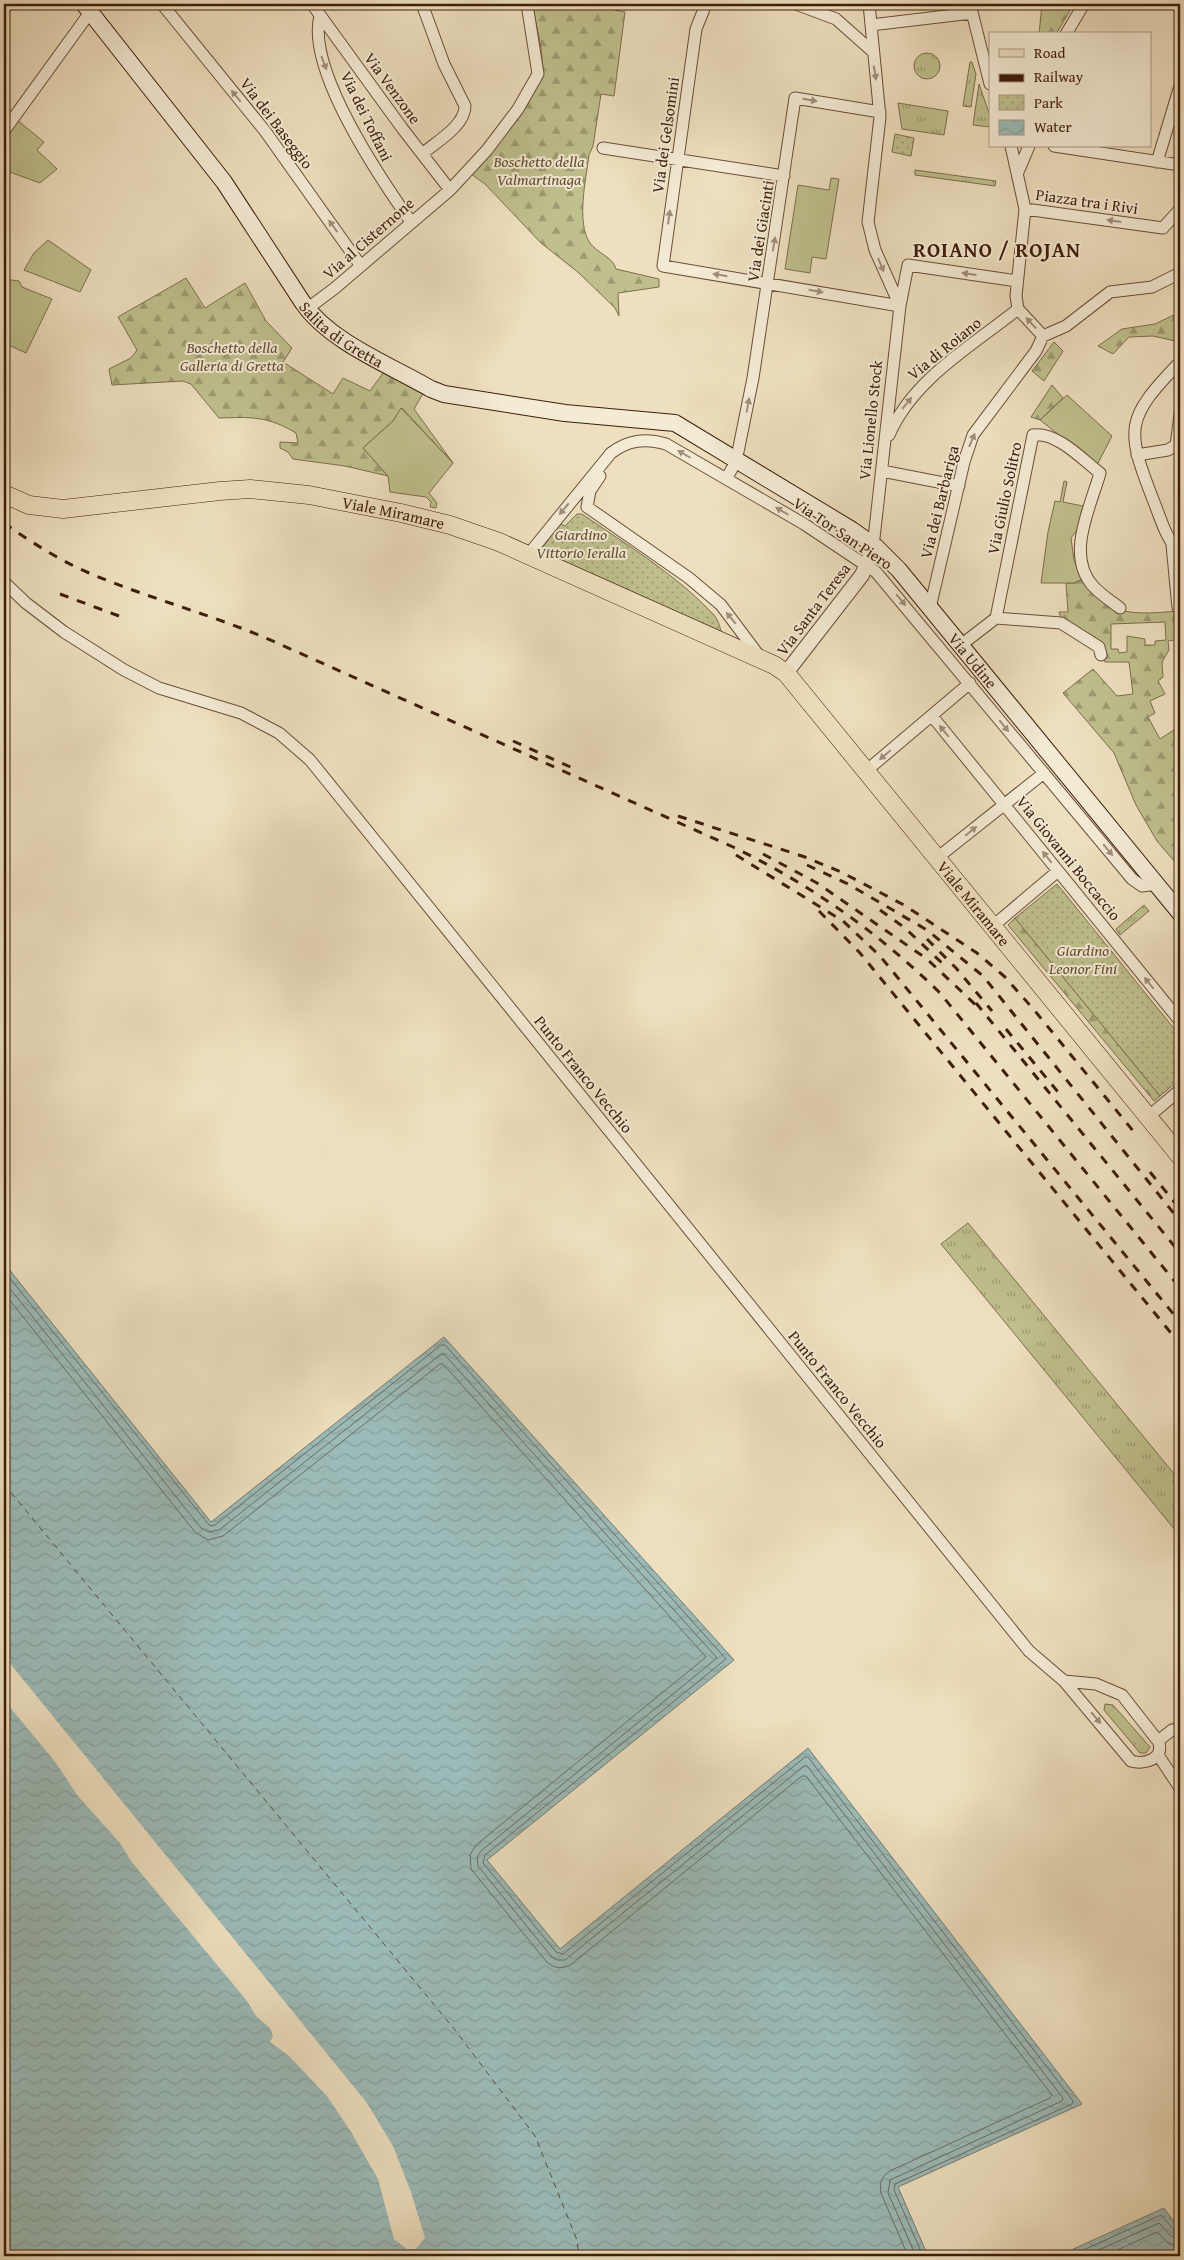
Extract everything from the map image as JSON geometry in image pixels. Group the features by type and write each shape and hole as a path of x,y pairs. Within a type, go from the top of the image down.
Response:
{"main road":[{"name":"Salita di Gretta","path":"87,7 229,189 307,309 328,330 431,389 444,394 565,413 663,421 683,426 732,458"},
{"name":"Via Udine","path":"732,458 876,547 899,570 1180,913"},
{"name":"Viale Miramare","path":"4,494 29,505 62,509 220,490 277,491 429,520 466,530 528,555 760,657 786,673 1180,1156"}],"street":[{"name":"Via dei Baseggio","path":"162,4 265,131 362,266"},
{"name":"Via Venzone","path":"312,4 450,190"},
{"path":"422,4 452,81 465,106 465,112 460,121 422,154"},
{"name":"Via al Cisternone","path":"307,309 362,266 410,222 450,190 478,161 504,129 538,74 527,4"},
{"path":"796,4 836,20 872,51"},
{"path":"869,4 872,51 880,112 868,222 875,250 900,306"},
{"path":"1067,32 1084,4"},
{"path":"4,131 87,7"},
{"name":"Via dei Gelsomini","path":"704,9 696,30 663,266 768,283"},
{"path":"871,25 971,9 989,80"},
{"name":"Via dei Toffani","path":"320,16 317,26 318,46 336,94 362,148 410,222"},
{"path":"1157,162 1180,86"},
{"name":"Via dei Giacinti","path":"726,479 753,378 796,98 880,112"},
{"path":"603,148 784,176"},
{"path":"1012,148 1018,172 1024,209"},
{"path":"1018,172 1028,148"},
{"path":"1067,148 1180,165"},
{"name":"Piazza tra i Rivi","path":"1018,309 1016,296 1024,209 1163,228 1180,209"},
{"name":"Via Lionello Stock","path":"874,538 900,306 908,265 1017,281"},
{"path":"1018,309 1043,336 1066,326 1110,292 1152,286 1180,273"},
{"path":"768,283 900,306"},
{"name":"Via di Roiano","path":"884,446 900,411 921,387 1018,309"},
{"name":"Via dei Barbariga","path":"930,608 973,435 1036,351 1043,336"},
{"path":"1178,608 1176,549 1137,455 1134,440 1135,425 1140,410 1151,392 1180,362"},
{"path":"1137,455 1168,450 1176,445 1180,415"},
{"name":"Via Giulio Solitro","path":"996,618 1033,436 1040,434 1060,442 1100,473 1079,550 1088,579 1093,587 1120,608"},
{"name":"Via Tor San Piero","path":"528,555 606,458 624,445 641,440 666,444 869,560 1134,882 1148,887 1157,884"},
{"name":"Viale Miramare","path":"606,458 606,467 590,491 587,507 683,574 721,605 760,657"},
{"path":"882,471 959,486"},
{"name":"Via Santa Teresa","path":"786,673 862,575 869,560"},
{"name":"Punto Franco Vecchio","path":"4,582 26,603 64,632 124,670 158,688 241,713 279,733 310,760 1029,1651 1064,1681 1131,1760 1141,1764 1150,1762 1158,1755"},
{"path":"961,645 996,618 1061,623 1099,647 1101,655"},
{"path":"866,772 970,683"},
{"name":"Via Giovanni Boccaccio","path":"932,716 1180,1021"},
{"path":"937,858 1044,773"},
{"path":"993,926 1058,871"},
{"path":"1148,1117 1180,1090"},
{"path":"1064,1681 1096,1684 1122,1695 1158,1741 1160,1750 1158,1755 1180,1788"},
{"path":"1158,1741 1172,1730"}],"green space":[{"name":"Boschetto della Valmartinaga","path":"532,4 614,4 614,10 625,12 614,96 601,94 593,146 589,155 583,200 584,224 590,243 612,261 616,269 659,279 659,287 618,293 619,316 615,308 579,273 541,243 485,184 471,174 512,125 539,83 542,73 542,56"},
{"path":"1042,4 1074,4 1057,32 1039,32"},
{"path":"927,53 936,57 940,66 936,75 927,79 918,75 914,66 918,57"},
{"path":"970,62 972,62 976,74 971,107 963,106"},
{"path":"979,84 989,113 989,127 973,125"},
{"path":"898,103 948,111 944,135 902,129"},
{"path":"17,120 44,142 37,150 57,169 40,183 4,170 4,138"},
{"path":"895,134 914,138 911,156 892,152"},
{"path":"915,170 996,181 995,186 915,175"},
{"path":"831,178 839,179 826,259 812,257 810,273 785,269 798,185 829,190"},
{"path":"48,240 91,270 80,292 24,270 34,253"},
{"name":"Boschetto della Galleria di Gretta","path":"186,278 205,308 245,283 266,321 292,348 283,362 333,394 343,378 370,391 386,369 424,392 414,409 453,463 402,408 393,421 363,448 388,476 345,466 293,459 288,452 280,448 280,442 298,443 296,433 277,423 259,419 219,418 191,384 183,381 112,385 109,369 131,358 137,350 118,317"},
{"path":"4,279 19,281 22,287 52,299 26,353 4,343"},
{"path":"1180,312 1180,342 1153,336 1129,337 1113,354 1098,346 1122,329 1155,324"},
{"path":"1054,342 1063,351 1044,381 1032,371"},
{"path":"1052,385 1063,398 1040,420 1031,417"},
{"path":"1067,395 1112,436 1097,465 1040,420"},
{"path":"401,408 453,463 429,493 437,503 436,508 430,507 431,502 426,497 390,492 388,476 363,448 393,421"},
{"path":"1064,481 1067,482 1063,502 1083,506 1078,529 1071,538 1074,560 1082,579 1074,583 1041,583 1048,532 1055,501 1060,502"},
{"name":"Giardino Vittorio Ieralla","path":"577,514 582,514 651,561 700,600 714,615 719,623 721,632 540,551 560,524 565,526"},
{"path":"1082,579 1104,601 1125,611 1150,613 1180,611 1180,639 1168,641 1169,650 1162,662 1163,677 1158,681 1165,694 1150,701 1155,713 1148,717 1160,739 1180,726 1180,868 1157,841 1136,805 1114,753 1063,693 1093,669 1117,696 1133,694 1129,662 1105,662 1101,645 1062,621 1059,612 1068,612 1066,583 1074,583","holes":["1165,622 1166,640 1155,641 1155,645 1145,645 1145,639 1127,636 1127,652 1119,653 1118,649 1111,649 1111,624"]},
{"name":"Giardino Leonor Fini","path":"1057,884 1180,1036 1180,1079 1160,1096 1015,918"},
{"path":"1144,905 1149,911 1120,935 1116,929"},
{"path":"1015,918 1160,1096 1154,1101 1008,925"},
{"path":"968,1223 1180,1481 1180,1536 941,1244"},
{"path":"1105,1704 1113,1705 1150,1747 1146,1753 1140,1753 1104,1710"}],"water":[{"path":"4,1263 211,1522 444,1337 734,1660 487,1860 560,1949 808,1748 1082,2104 898,2187 928,2256 4,2256"},
{"path":"1164,2208 1180,2230 1180,2256 1058,2256"}],"pier":[{"path":"4,1656 367,2103 393,2146 411,2192 425,2238 416,2249 407,2249 394,2239 378,2179 351,2132 327,2096 289,2056 270,2042 273,2036 270,2028 256,2016 247,2001 131,1861 120,1843 77,1795 56,1763 4,1700"}],"ferry route":[{"path":"4,1484 455,2030 535,2136 577,2240 579,2256"}],"tunnel":[{"path":"1172,1730 1180,1724"}],"railway":[{"path":"4,523 45,550 89,573 229,623 275,642 733,847 761,861 816,894 868,930 940,993 1180,1288"},
{"path":"60,594 119,616"},
{"path":"513,741 577,770"},
{"path":"678,816 805,857 841,872 904,905 977,953 1005,977 1035,1011 1134,1132"},
{"path":"763,854 817,883 927,959 980,1009"},
{"path":"736,855 843,921 880,956 1180,1322"},
{"path":"807,865 848,884 927,930 983,976 1180,1221"},
{"path":"880,910 905,928 942,963"},
{"path":"819,911 860,953 1180,1344"},
{"path":"927,939 956,968 992,1011"},
{"path":"976,1003 1180,1253"},
{"path":"1006,1029 1058,1092"},
{"path":"1150,1172 1180,1209"}],"district":[{"name":"ROIANO / ROJAN","path":"997,250"}]}
